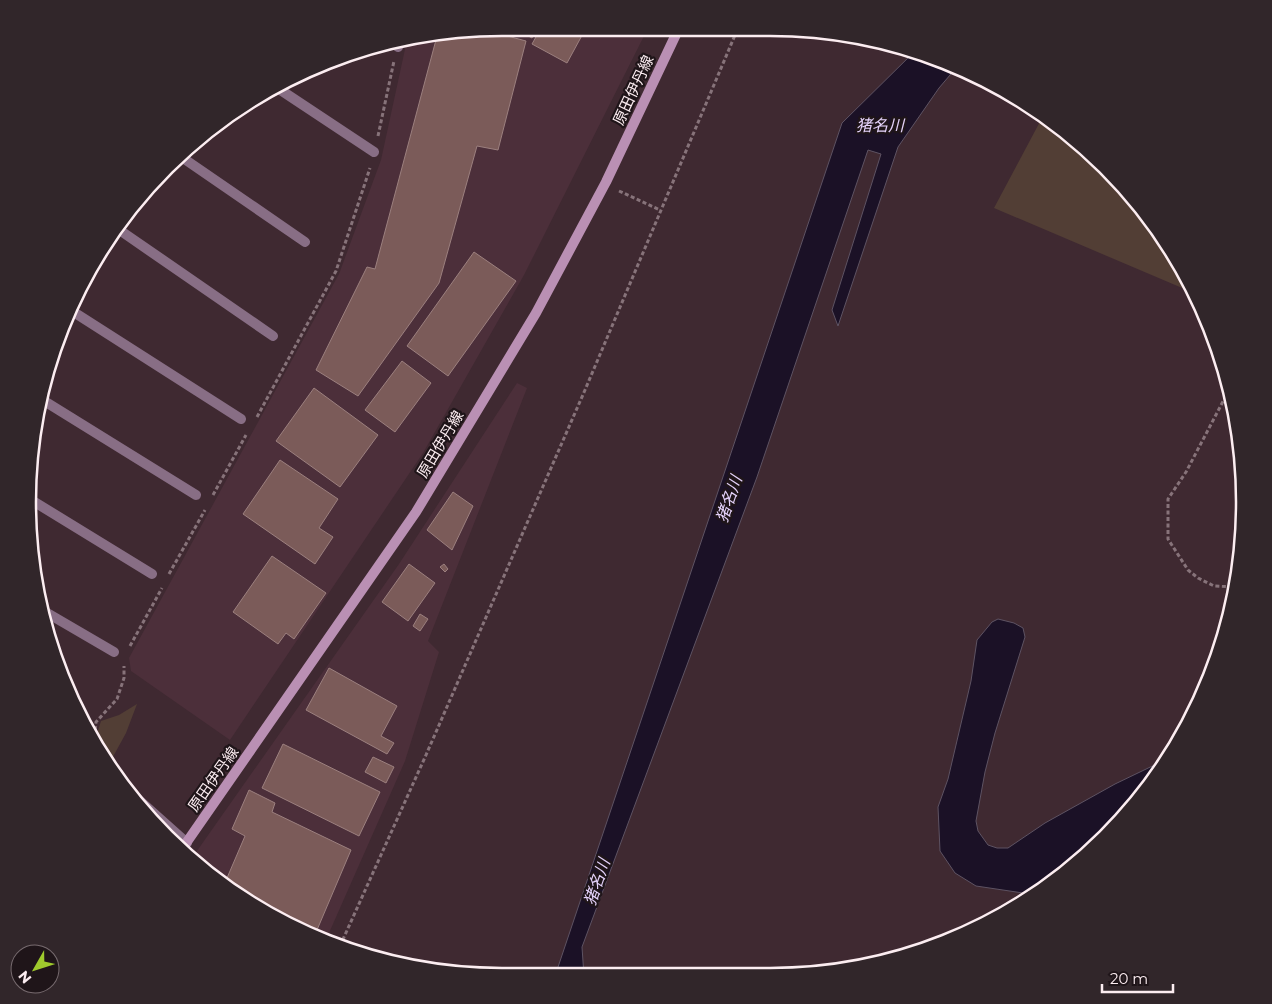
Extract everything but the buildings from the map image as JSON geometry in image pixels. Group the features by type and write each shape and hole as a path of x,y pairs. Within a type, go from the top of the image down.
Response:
{"street":[{"name":"原田伊丹線","path":"186,844 416,512 526,330 606,182 675,36"},
{"path":"283,91 374,152"},
{"path":"186,160 305,242"},
{"path":"122,232 273,336"},
{"path":"76,314 241,419"},
{"path":"47,403 196,495"},
{"path":"36,503 152,574"},
{"path":"50,615 114,652"}],"path":[{"path":"343,939 585,390 735,36"},
{"path":"252,425 336,270 374,152 393,49"},
{"path":"618,191 660,210"},
{"path":"1224,399 1186,472 1168,499 1168,538 1188,570 1198,578 1214,586 1228,587"},
{"path":"128,648 247,434"},
{"path":"95,728 96,722 118,699 124,678 124,664"}],"shaded area":[{"path":"644,36 524,275 423,453 230,740 131,671 129,658 339,274 381,160 406,46 472,37"},
{"path":"1040,122 1077,152 1140,218 1184,289 994,208"},
{"path":"517,383 527,388 428,641 439,652 405,761 329,934 296,920 269,905 218,872 196,853 399,564"},
{"path":"137,704 126,733 113,757 97,732 101,721 119,715"}],"water":[{"name":"猪名川","path":"908,57 951,73 898,147 838,326 832,310 881,154 868,150 757,477 582,947 583,968 558,968 842,123"},
{"path":"998,619 1014,623 1023,628 1025,637 995,733 985,772 976,821 978,831 988,845 997,848 1008,848 1045,823 1115,784 1154,765 1140,786 1099,831 1054,872 1023,893 976,886 955,873 940,851 938,807 948,779 971,681 977,640 992,622"}]}
